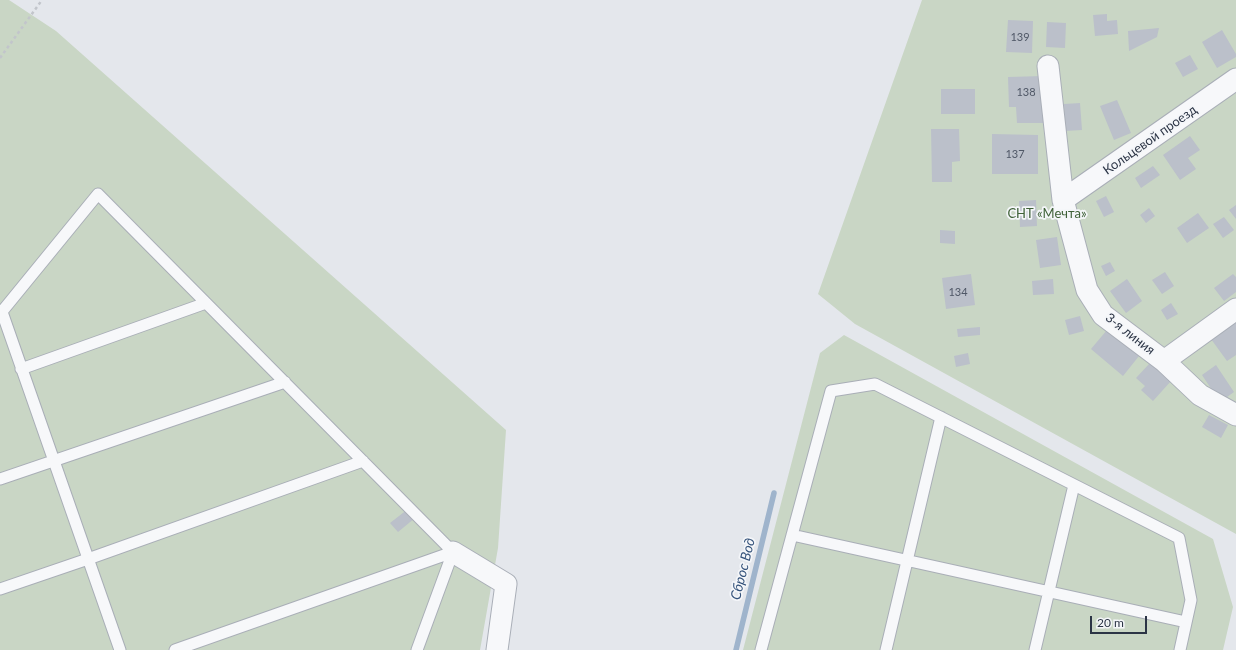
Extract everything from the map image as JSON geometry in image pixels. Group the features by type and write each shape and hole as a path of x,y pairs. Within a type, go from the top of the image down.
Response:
{"street":[{"name":"3-я линия","path":"1048,66 1063,200 1087,290 1103,315 1164,361 1236,309"},
{"name":"Кольцевой проезд","path":"1063,200 1236,79"},
{"path":"1164,361 1200,395 1236,415"},
{"path":"453,552 506,584 497,650"}],"lane":[{"path":"120,650 1,313 98,194 453,552"},
{"path":"22,369 206,303"},
{"path":"0,479 285,382"},
{"path":"761,650 831,391 875,384 1179,538 1191,600 1180,650"},
{"path":"886,650 941,417"},
{"path":"0,589 363,461"},
{"path":"1035,650 1074,485"},
{"path":"792,535 1048,593 1186,622"},
{"path":"175,650 453,552"},
{"path":"417,650 453,552"}],"path":[{"path":"0,58 42,0"}],"green space":[{"path":"0,0 9,0 56,31 506,430 498,548 480,650 0,650"},
{"name":"СНТ «Мечта»","path":"922,0 1236,0 1236,534 855,324 818,294"},
{"path":"844,335 1213,539 1233,607 1223,650 743,650 820,353"}],"building":[{"path":"1107,14 1107,21 1117,20 1118,34 1095,36 1093,15"},
{"path":"1008,20 1033,21 1032,53 1006,52"},
{"path":"1047,22 1066,23 1065,48 1046,47"},
{"path":"1159,28 1157,37 1129,51 1128,31"},
{"path":"1222,30 1236,54 1236,57 1217,68 1202,42"},
{"path":"1190,55 1198,69 1183,77 1175,63"},
{"path":"1043,76 1045,123 1017,123 1016,107 1009,107 1008,77"},
{"path":"941,89 975,89 975,114 941,114"},
{"path":"1117,100 1131,133 1114,140 1100,106"},
{"path":"1080,103 1082,130 1065,131 1064,104"},
{"path":"931,129 959,129 960,161 952,162 952,182 932,182"},
{"path":"992,134 1038,135 1038,174 992,174"},
{"path":"1190,136 1200,150 1188,158 1196,169 1180,180 1163,155"},
{"path":"1153,166 1160,175 1141,188 1135,178"},
{"path":"1106,196 1114,212 1104,217 1096,201"},
{"path":"1036,200 1037,226 1020,227 1019,201"},
{"path":"1236,205 1236,219 1229,210"},
{"path":"1149,208 1155,216 1146,223 1140,215"},
{"path":"1198,213 1209,228 1187,243 1177,228"},
{"path":"1224,217 1234,230 1223,238 1213,224"},
{"path":"940,230 955,231 955,244 940,243"},
{"path":"1057,237 1061,265 1040,268 1036,240"},
{"path":"1110,262 1115,271 1106,276 1101,266"},
{"path":"1165,272 1174,286 1162,294 1152,280"},
{"path":"971,274 975,305 946,309 942,278"},
{"path":"1233,274 1236,277 1236,292 1224,301 1214,288"},
{"path":"1053,279 1054,294 1033,295 1032,281"},
{"path":"1127,279 1142,301 1126,313 1110,291"},
{"path":"1171,303 1178,314 1167,320 1161,310"},
{"path":"1080,316 1084,331 1069,335 1065,320"},
{"path":"1236,322 1236,355 1227,361 1211,339"},
{"path":"980,327 980,335 958,337 957,329"},
{"path":"1107,330 1139,356 1123,376 1091,349"},
{"path":"968,353 970,364 956,367 954,356"},
{"path":"1150,363 1171,381 1153,401 1141,390 1145,386 1136,378"},
{"path":"1216,365 1234,392 1220,402 1202,375"},
{"path":"1209,415 1228,425 1221,438 1202,427"},
{"path":"408,509 415,518 398,532 390,523"}],"waterway":[{"name":"Сброс Вод","path":"736,650 774,493"}]}
